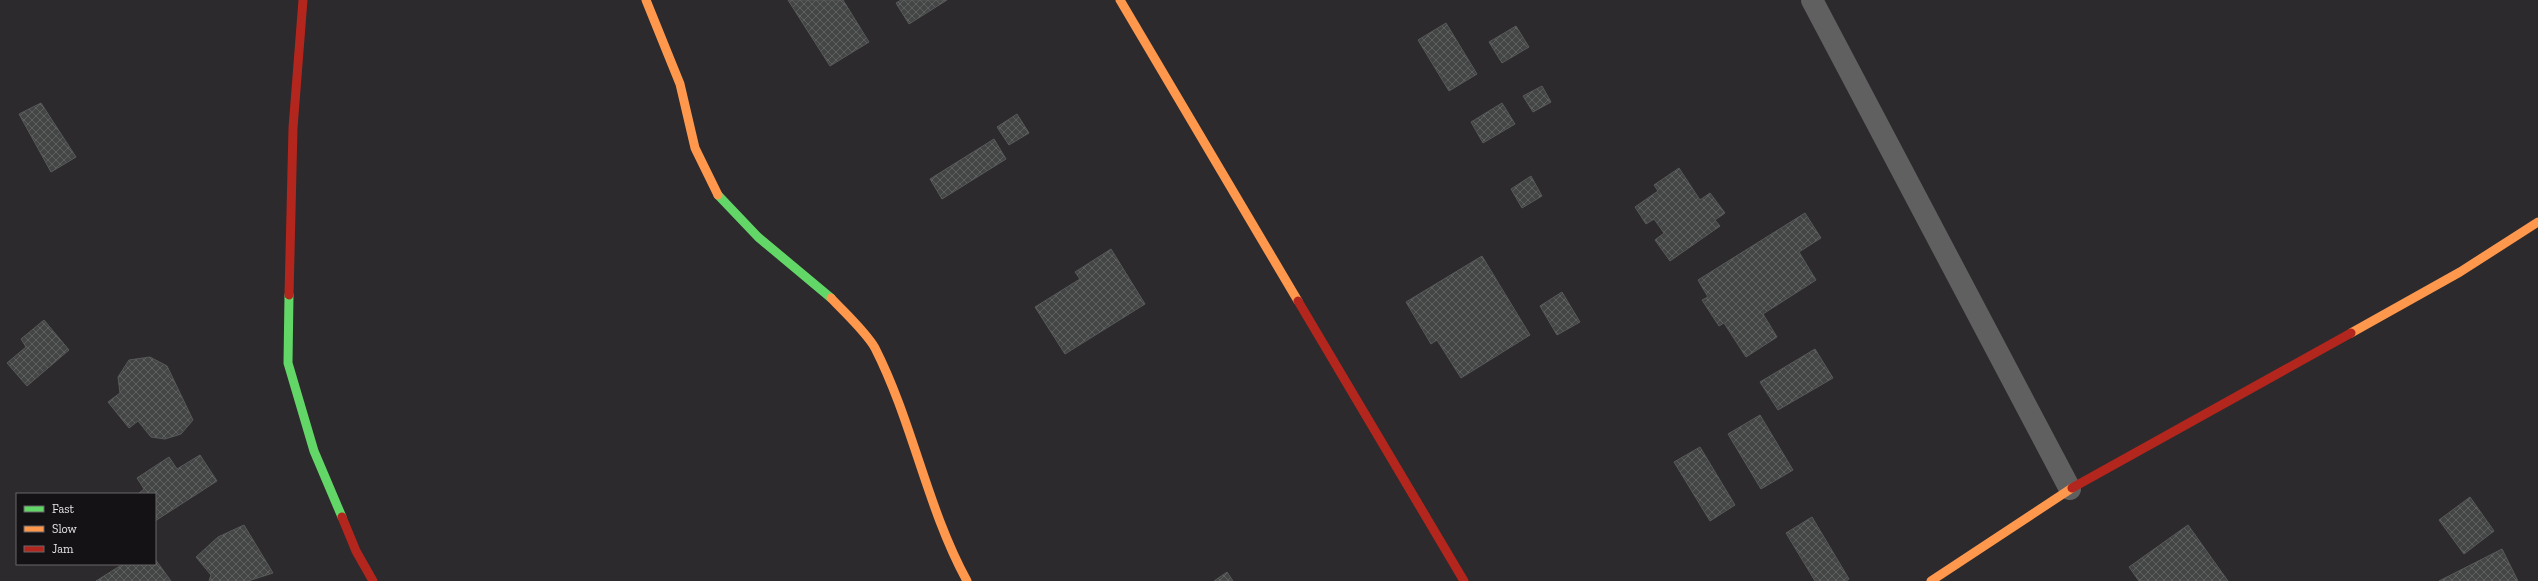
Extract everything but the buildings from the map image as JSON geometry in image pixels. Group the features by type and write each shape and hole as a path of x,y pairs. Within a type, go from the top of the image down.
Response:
{"street":[{"path":"304,0 293,128 288,363 314,451 356,551 373,581"},
{"path":"646,0 680,84 695,148 717,194 758,237 826,292 874,347 903,415 951,552 967,581"},
{"path":"1120,0 1464,581"},
{"path":"1812,0 2070,489"},
{"path":"1930,581 2070,489 2460,272 2538,222"}],"traffic: fast":[{"path":"718,195 758,237 831,298"},
{"path":"289,295 288,363 314,451 342,517"}],"traffic: slow":[{"path":"646,0 680,84 695,148 718,195"},
{"path":"1120,0 1298,301"},
{"path":"2351,333 2460,272 2538,222"},
{"path":"831,298 861,329 875,348 900,406 941,524 967,581"},
{"path":"1931,581 2072,488"}],"traffic: jam":[{"path":"289,295 293,128 303,0"},
{"path":"1298,301 1464,581"},
{"path":"2072,488 2351,333"},
{"path":"342,517 356,551 373,581"}]}
